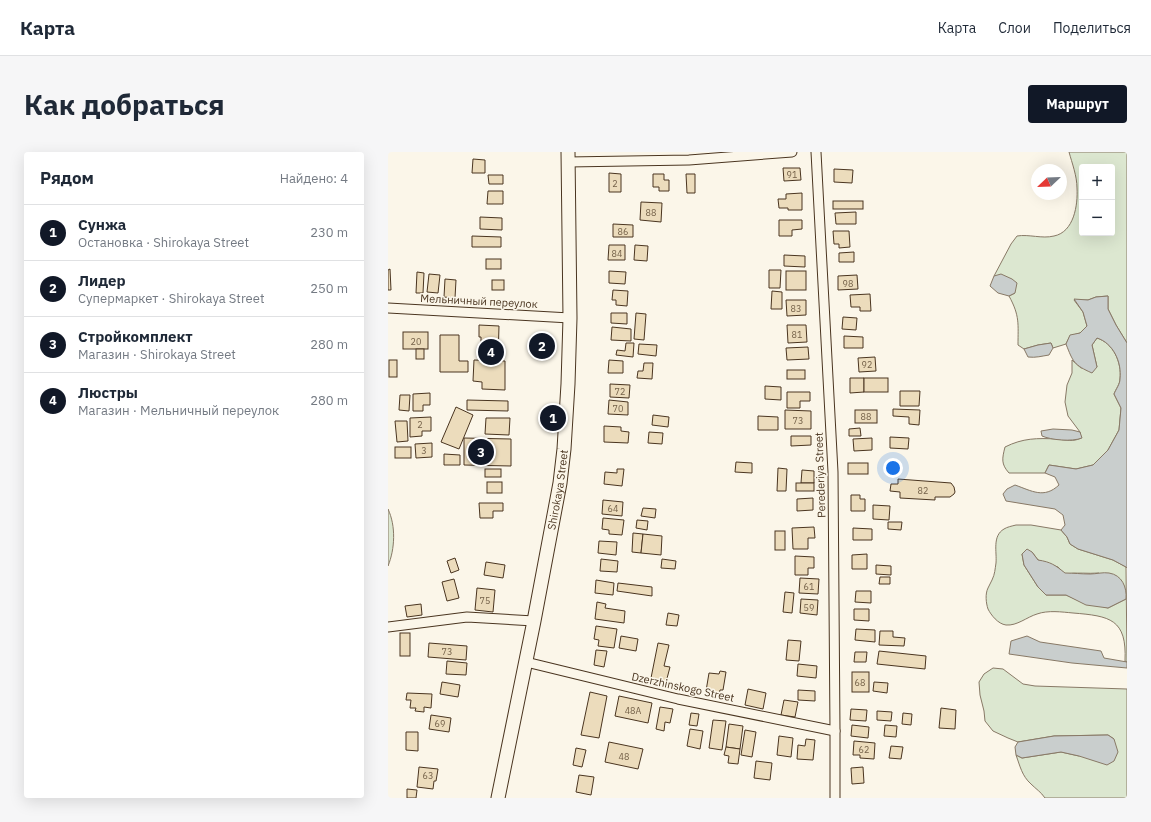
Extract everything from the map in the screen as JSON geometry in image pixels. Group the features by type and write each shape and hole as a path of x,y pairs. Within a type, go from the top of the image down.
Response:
{"street":[{"path":"568,157 689,160 792,152"},
{"name":"Perederiya Street","path":"816,152 833,472 835,731 834,798"},
{"name":"Shirokaya Street","path":"498,798 534,621 560,482 564,449 570,318 568,157"},
{"name":"Мельничный переулок","path":"388,308 570,318"},
{"path":"388,627 467,617 534,621"},
{"name":"Dzerzhinskogo Street","path":"526,662 678,699 835,731"}],"green space":[{"path":"1069,152 1127,152 1127,343 1108,309 1108,296 1096,297 1088,300 1074,300 1083,312 1087,326 1080,333 1070,336 1066,344 1053,348 1051,343 1024,349 1018,345 1017,315 1009,296 1015,293 994,276 1011,244 1017,236 1054,236 1061,233 1070,224 1077,202 1077,183"},
{"path":"1097,338 1108,344 1115,354 1120,366 1120,379 1114,394 1121,408 1119,430 1108,450 1093,465 1076,469 1049,465 1045,473 1009,473 1003,461 1005,447 1030,439 1072,440 1081,438 1080,432 1068,416 1065,402 1067,385 1072,373 1072,360 1081,368 1097,367 1092,345"},
{"path":"388,509 391,516 394,538 388,566"},
{"path":"1016,525 1031,525 1061,530 1067,537 1070,544 1078,549 1113,560 1126,567 1127,662 1125,661 1123,636 1114,622 1106,618 1086,614 1050,612 1033,615 1018,623 1006,625 1000,623 993,616 988,609 986,596 995,572 996,540 1000,532 1005,528","holes":["1032,552 1038,560 1058,567 1065,574 1099,573 1126,599 1108,608 1066,595 1046,595 1038,587 1024,565 1022,554"]},
{"path":"993,668 1003,669 1023,684 1035,686 1127,689 1127,798 1045,798 1025,778 1016,755 1022,758 1061,752 1079,756 1114,739 1108,735 1054,736 1018,742 993,731 985,721 979,682 984,674"}],"shaded area":[{"path":"1001,274 1017,283 1015,293 1009,296 998,293 990,286 994,276"},
{"path":"1108,296 1108,309 1127,343 1127,568 1113,560 1078,549 1070,544 1067,537 1061,530 1065,525 1063,515 1055,509 1006,501 1003,494 1007,489 1015,485 1043,493 1054,489 1059,485 1055,477 1045,473 1049,465 1076,469 1093,465 1108,450 1119,430 1121,408 1114,394 1120,379 1120,366 1112,349 1103,340 1097,338 1092,345 1097,367 1092,373 1081,368 1075,362 1070,355 1066,344 1070,335 1080,333 1087,326 1083,312 1074,299 1088,300 1096,297"},
{"path":"1051,343 1053,348 1049,355 1028,357 1024,349 1038,345"},
{"path":"1053,429 1080,432 1082,438 1062,440 1042,436 1041,431"},
{"path":"1027,549 1032,552 1038,560 1053,564 1065,573 1114,574 1123,582 1126,590 1126,599 1108,608 1086,605 1066,595 1046,595 1038,587 1024,565 1022,554"},
{"path":"1027,636 1040,642 1101,651 1104,658 1127,662 1127,668 1072,663 1009,654 1011,641"},
{"path":"1108,735 1114,739 1118,752 1114,761 1107,765 1061,752 1022,758 1016,755 1015,747 1018,742 1054,736"}],"building":[{"path":"473,159 485,160 485,173 472,173"},
{"path":"783,168 800,168 801,180 784,181"},
{"path":"834,169 853,170 852,183 834,182"},
{"path":"609,173 621,174 621,192 609,192"},
{"path":"653,174 664,174 664,180 669,180 669,191 659,191 659,187 653,187"},
{"path":"686,174 695,174 695,193 687,193"},
{"path":"488,175 503,175 503,184 489,184"},
{"path":"488,191 503,191 503,204 487,204"},
{"path":"802,193 802,210 788,210 788,208 779,208 778,199 786,199 786,194"},
{"path":"833,201 863,201 863,209 833,209"},
{"path":"641,202 662,203 661,222 640,220"},
{"path":"856,212 856,224 836,224 835,213"},
{"path":"480,217 502,218 502,230 480,229"},
{"path":"779,220 802,220 802,229 792,230 792,236 779,236"},
{"path":"613,224 633,225 633,237 613,237"},
{"path":"833,231 849,231 850,247 839,248 839,244 834,244"},
{"path":"472,236 501,237 501,247 472,247"},
{"path":"609,245 625,245 625,260 608,260"},
{"path":"635,245 648,246 647,261 634,260"},
{"path":"854,252 854,262 839,262 839,253"},
{"path":"784,255 805,256 805,267 784,266"},
{"path":"486,259 501,259 501,269 486,269"},
{"path":"390,269 391,290 388,290 388,270"},
{"path":"769,270 781,270 780,288 769,288"},
{"path":"609,271 626,272 625,284 609,283"},
{"path":"786,271 806,271 806,290 786,290"},
{"path":"417,272 424,273 423,293 416,293"},
{"path":"429,274 440,275 438,293 427,292"},
{"path":"857,275 858,289 838,290 838,276"},
{"path":"445,279 456,280 455,298 444,297"},
{"path":"492,280 504,280 504,290 492,290"},
{"path":"613,290 628,291 627,306 616,305 616,300 612,300"},
{"path":"772,291 782,292 782,309 771,309"},
{"path":"870,294 871,311 860,311 860,307 851,307 850,295"},
{"path":"786,300 806,300 806,315 787,316"},
{"path":"611,313 627,313 627,324 611,323"},
{"path":"636,313 646,314 644,340 634,339"},
{"path":"843,317 857,318 856,330 842,329"},
{"path":"479,325 499,326 498,359 481,359 481,337 479,337"},
{"path":"787,325 806,325 807,342 788,343"},
{"path":"612,327 631,329 631,341 611,340"},
{"path":"403,332 428,332 428,349 403,349"},
{"path":"440,335 459,335 459,361 468,361 468,372 440,372"},
{"path":"536,336 549,337 548,352 535,351"},
{"path":"844,336 863,337 863,348 844,348"},
{"path":"626,343 634,343 633,357 616,355 617,350 625,351"},
{"path":"639,344 657,345 656,356 638,354"},
{"path":"808,347 809,359 787,360 786,348"},
{"path":"416,349 424,349 424,359 416,359"},
{"path":"875,357 876,371 859,372 858,358"},
{"path":"389,360 397,360 397,377 389,377"},
{"path":"474,360 505,361 505,390 482,389 482,382 473,381"},
{"path":"609,360 623,361 623,373 608,373"},
{"path":"644,363 653,363 652,379 637,378 638,371 643,371"},
{"path":"787,370 805,370 805,379 787,379"},
{"path":"850,378 864,378 864,392 850,393"},
{"path":"864,378 888,378 888,392 864,392"},
{"path":"610,384 630,385 629,398 610,397"},
{"path":"765,386 781,387 781,400 765,399"},
{"path":"900,391 920,391 919,406 900,406"},
{"path":"787,392 810,392 810,401 800,401 800,408 787,408"},
{"path":"430,393 430,405 423,405 423,411 413,411 413,394"},
{"path":"400,395 410,395 409,411 399,410"},
{"path":"467,400 508,401 508,411 467,410"},
{"path":"609,400 628,402 628,415 608,414"},
{"path":"456,407 473,415 459,449 441,442"},
{"path":"893,409 920,410 919,425 909,424 909,417 893,416"},
{"path":"785,410 811,411 811,429 785,429"},
{"path":"855,410 877,410 877,423 855,423"},
{"path":"653,415 669,417 668,427 652,425"},
{"path":"758,416 778,417 778,430 758,430"},
{"path":"431,417 431,431 422,431 422,436 410,437 410,418"},
{"path":"486,418 510,418 509,435 485,434"},
{"path":"395,421 407,421 408,441 397,442"},
{"path":"604,426 621,427 621,431 629,432 628,443 604,442"},
{"path":"860,428 861,436 849,436 849,429"},
{"path":"649,432 663,433 662,444 648,443"},
{"path":"791,436 811,436 811,445 791,446"},
{"path":"890,437 909,438 908,449 890,448"},
{"path":"464,438 511,439 511,466 464,465"},
{"path":"872,438 872,450 854,451 853,439"},
{"path":"432,443 432,457 416,458 415,444"},
{"path":"395,447 411,447 411,458 395,458"},
{"path":"444,454 460,455 460,465 444,465"},
{"path":"736,462 752,463 752,473 735,472"},
{"path":"848,463 868,463 868,474 848,474"},
{"path":"778,468 787,469 786,491 777,491"},
{"path":"485,469 501,469 501,477 485,477"},
{"path":"617,469 624,469 622,486 604,484 605,472 617,473"},
{"path":"802,470 814,471 814,483 801,483"},
{"path":"898,479 951,483 955,492 950,497 935,497 935,500 900,498 900,492 890,491 891,484 898,484"},
{"path":"487,482 502,482 502,493 487,493"},
{"path":"796,483 814,483 814,491 796,491"},
{"path":"851,495 860,495 860,499 865,499 865,511 851,511"},
{"path":"813,498 813,510 797,511 797,499"},
{"path":"603,500 623,502 622,516 602,514"},
{"path":"479,503 503,503 503,511 493,511 493,518 480,518"},
{"path":"873,505 890,506 889,520 873,519"},
{"path":"643,508 656,509 655,518 641,516"},
{"path":"603,518 624,520 622,535 609,534 609,530 602,529"},
{"path":"637,520 648,521 647,530 636,528"},
{"path":"888,522 902,522 901,530 888,529"},
{"path":"814,527 815,538 808,538 808,549 793,549 792,528"},
{"path":"853,528 872,529 872,540 853,540"},
{"path":"775,531 785,531 785,550 775,550"},
{"path":"633,533 643,534 641,553 632,552"},
{"path":"643,534 662,536 661,555 641,553"},
{"path":"599,541 617,542 616,555 598,553"},
{"path":"867,554 867,569 852,569 852,555"},
{"path":"795,556 814,557 814,568 808,568 808,575 795,575"},
{"path":"455,558 459,570 451,573 447,561"},
{"path":"601,559 618,561 617,572 600,571"},
{"path":"662,559 676,561 675,569 661,568"},
{"path":"486,562 505,565 503,578 484,575"},
{"path":"876,565 891,566 891,575 876,574"},
{"path":"880,577 890,577 890,584 879,584"},
{"path":"800,578 819,579 818,594 799,593"},
{"path":"454,579 459,598 447,601 442,582"},
{"path":"596,580 614,583 613,595 595,593"},
{"path":"618,583 652,587 652,596 617,591"},
{"path":"477,588 495,590 493,612 475,610"},
{"path":"856,591 871,591 871,603 855,602"},
{"path":"785,592 794,593 792,613 783,612"},
{"path":"801,599 818,600 817,615 800,613"},
{"path":"597,602 606,604 605,608 625,611 624,623 595,619"},
{"path":"421,604 422,615 407,617 405,606"},
{"path":"854,609 869,609 869,621 854,620"},
{"path":"668,613 679,615 677,626 666,625"},
{"path":"596,626 617,629 614,648 598,646 599,640 594,639"},
{"path":"856,629 875,630 875,642 855,640"},
{"path":"880,631 893,631 893,637 905,638 904,646 879,645"},
{"path":"400,633 410,633 410,656 400,656"},
{"path":"621,636 638,639 636,651 619,648"},
{"path":"788,640 801,641 799,661 786,660"},
{"path":"429,643 467,646 466,660 428,657"},
{"path":"658,643 669,645 664,666 670,667 665,686 650,683"},
{"path":"596,650 607,651 604,667 594,665"},
{"path":"879,651 926,656 925,669 877,664"},
{"path":"855,652 867,652 866,662 854,662"},
{"path":"447,661 467,663 466,675 446,674"},
{"path":"798,664 817,666 816,678 797,676"},
{"path":"720,671 726,672 723,690 720,690 719,694 706,691 709,673 719,674"},
{"path":"852,672 869,672 869,692 852,692"},
{"path":"442,682 460,685 458,697 440,694"},
{"path":"874,682 888,683 887,693 873,691"},
{"path":"748,689 766,693 763,709 745,705"},
{"path":"798,690 815,691 815,701 798,700"},
{"path":"590,692 607,696 599,738 581,735"},
{"path":"407,693 432,694 431,708 424,707 424,712 415,711 416,708 410,708 411,700 406,700"},
{"path":"619,696 652,703 648,723 615,716"},
{"path":"784,700 798,702 795,717 781,715"},
{"path":"660,707 673,709 670,723 665,722 664,731 656,729"},
{"path":"941,708 956,710 955,729 939,728"},
{"path":"851,709 867,710 866,721 850,720"},
{"path":"877,711 892,712 891,721 877,720"},
{"path":"691,713 699,714 697,726 689,725"},
{"path":"903,713 912,714 911,725 902,724"},
{"path":"431,715 451,718 449,732 429,729"},
{"path":"713,720 726,721 722,750 709,748"},
{"path":"729,724 743,726 740,749 726,747"},
{"path":"852,725 869,727 868,738 851,736"},
{"path":"885,725 897,726 896,737 884,736"},
{"path":"690,729 703,731 700,749 687,746"},
{"path":"745,730 756,732 752,757 741,755"},
{"path":"406,732 418,732 418,751 406,750"},
{"path":"779,736 793,738 791,757 777,755"},
{"path":"806,739 815,740 813,760 797,759 798,745 805,746"},
{"path":"854,741 875,743 874,759 860,758 860,755 853,755"},
{"path":"609,742 643,749 638,769 605,762"},
{"path":"891,746 903,747 901,759 889,758"},
{"path":"726,747 740,749 738,764 728,763 729,756 724,755"},
{"path":"576,748 586,750 582,767 573,765"},
{"path":"756,761 772,763 770,780 754,778"},
{"path":"419,767 438,769 433,789 417,787"},
{"path":"863,767 864,783 852,784 851,768"},
{"path":"579,775 594,777 591,795 576,792"},
{"path":"407,789 417,790 416,798 407,798"}],"place":[{"name":"Лидер","path":"542,346"},
{"name":"Люстры","path":"491,352"},
{"name":"Сунжа","path":"553,418"},
{"name":"Стройкомплект","path":"481,452"}]}
